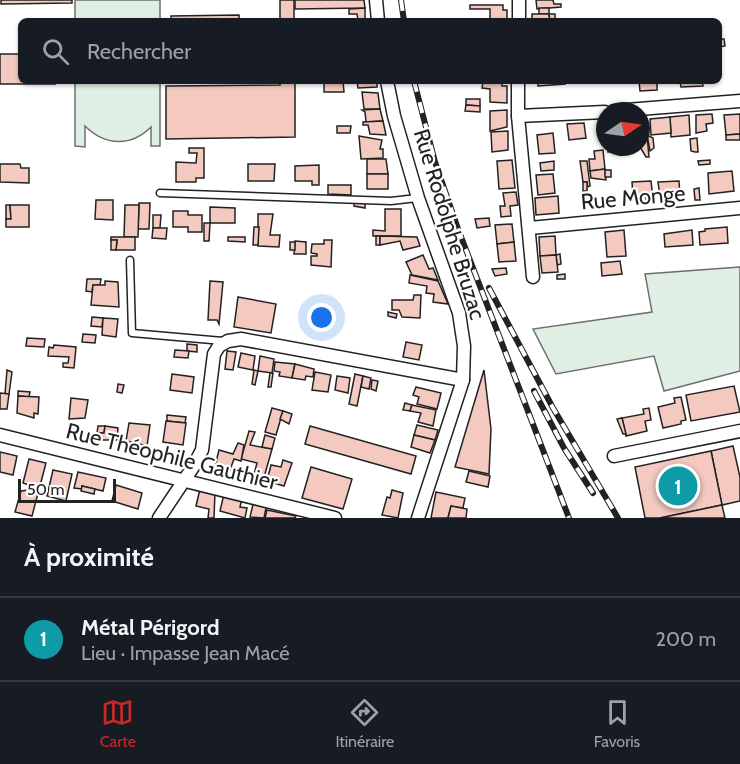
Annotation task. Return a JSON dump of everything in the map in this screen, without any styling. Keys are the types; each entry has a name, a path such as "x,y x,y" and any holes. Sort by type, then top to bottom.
{"street":[{"path":"376,0 378,18"},
{"path":"519,0 519,18"},
{"name":"Rue Rodolphe Bruzac","path":"388,84 394,116 418,198 459,313 464,346 462,380 418,518"},
{"path":"518,84 518,116 533,277"},
{"path":"650,108 740,101"},
{"path":"518,116 596,112"},
{"name":"Rue Monge","path":"530,228 740,208"},
{"path":"159,518 193,468 202,450 214,354 219,346 228,341 241,339 283,345 462,380"},
{"path":"614,456 740,431"},
{"name":"Rue Théophile Gauthier","path":"0,435 335,518"}],"lane":[{"path":"160,193 391,201 418,198"},
{"path":"130,260 132,333 228,341"}],"green space":[{"path":"75,0 160,0 160,18 75,18"},
{"path":"75,84 160,84 160,146 151,146 151,127 135,138 118,142 101,137 85,126 85,147 75,146"},
{"path":"740,267 740,371 664,391 654,356 556,374 533,329 652,312 645,274"}],"building":[{"path":"1,0 72,0 72,3 1,4"},
{"path":"280,0 294,0 294,18 280,18"},
{"path":"295,0 364,0 365,8 295,9"},
{"path":"536,0 553,0 554,4 561,4 561,7 537,9"},
{"path":"470,5 503,5 503,10 507,10 507,18 490,18 490,9 470,9"},
{"path":"365,8 365,18 358,18 357,14 349,14 349,9"},
{"path":"539,8 549,8 549,14 539,14"},
{"path":"532,14 549,14 550,18 532,18"},
{"path":"549,14 555,14 555,18 550,18"},
{"path":"239,15 239,18 171,18 171,16"},
{"path":"0,54 18,54 18,84 0,84"},
{"path":"295,84 295,137 166,139 166,86"},
{"path":"324,84 343,84 344,92 324,92"},
{"path":"357,84 377,84 377,87 358,88"},
{"path":"483,84 507,86 507,103 490,102 490,89 482,88"},
{"path":"538,84 565,84 538,86"},
{"path":"639,84 657,84 657,90 640,91"},
{"path":"680,84 703,84 703,86 681,87"},
{"path":"362,92 378,93 380,109 364,109"},
{"path":"466,99 480,99 480,106 466,105"},
{"path":"466,105 480,106 480,112 465,111"},
{"path":"380,109 383,121 366,122 365,112 362,110"},
{"path":"507,110 507,127 490,131 490,111"},
{"path":"712,114 713,123 706,124 707,131 696,133 696,115"},
{"path":"740,114 740,134 726,135 724,115"},
{"path":"689,115 690,135 671,137 670,117"},
{"path":"670,117 671,133 651,135 650,119"},
{"path":"383,121 386,135 370,134 368,125 363,125 363,122"},
{"path":"584,123 586,138 569,140 567,124"},
{"path":"337,126 351,126 350,133 337,133"},
{"path":"508,131 508,150 492,152 491,132"},
{"path":"553,133 555,153 539,154 537,135"},
{"path":"740,134 740,140 726,140 726,135"},
{"path":"359,136 382,140 380,149 383,149 383,158 361,159"},
{"path":"650,136 653,138 654,148 650,151"},
{"path":"697,138 698,152 691,151 690,139"},
{"path":"189,148 204,148 204,178 196,178 196,182 176,182 176,162 196,163 197,153 189,153"},
{"path":"594,151 596,151 596,156 604,156 605,169 590,171 589,159 595,159"},
{"path":"367,159 386,159 388,174 367,174"},
{"path":"512,160 515,188 499,189 497,161"},
{"path":"710,160 710,164 699,165 698,161"},
{"path":"554,161 554,170 541,171 540,163"},
{"path":"580,161 587,161 590,186 587,187 587,182 583,182"},
{"path":"0,164 20,164 21,168 29,168 29,183 0,182"},
{"path":"248,164 275,164 274,181 248,181"},
{"path":"319,165 319,185 312,185 312,181 295,181 295,166"},
{"path":"605,169 606,180 591,178 590,171"},
{"path":"605,170 611,170 611,177 605,177"},
{"path":"732,171 734,191 709,194 708,173"},
{"path":"367,174 388,174 388,189 367,189"},
{"path":"553,174 555,193 538,195 536,175"},
{"path":"651,181 653,199 646,199 646,196 633,197 632,182"},
{"path":"679,181 680,196 660,197 658,182"},
{"path":"583,182 587,182 587,191 583,191"},
{"path":"328,185 351,185 351,195 328,194"},
{"path":"699,188 700,200 695,200 694,189"},
{"path":"516,192 518,205 510,206 511,216 501,217 500,206 505,206 503,193"},
{"path":"582,194 590,194 591,205 583,205"},
{"path":"558,196 559,213 536,215 535,198"},
{"path":"96,200 113,200 113,220 95,219"},
{"path":"139,203 150,203 149,229 138,229"},
{"path":"354,203 365,203 365,208 354,206"},
{"path":"6,205 10,205 11,219 6,219"},
{"path":"10,205 29,205 29,227 6,227 6,219 11,219"},
{"path":"125,205 139,205 138,237 124,237"},
{"path":"210,207 235,208 235,223 210,223"},
{"path":"385,209 401,209 401,236 373,236 373,230 385,231"},
{"path":"173,211 188,211 188,215 202,215 202,232 188,232 188,227 173,227"},
{"path":"258,214 273,214 270,235 280,235 279,247 258,246"},
{"path":"153,215 161,215 160,228 153,228"},
{"path":"489,218 490,226 477,228 475,219"},
{"path":"204,223 210,223 209,241 204,241"},
{"path":"512,224 514,242 497,244 495,225"},
{"path":"254,227 259,227 258,245 253,245"},
{"path":"727,227 728,243 700,245 699,232 705,229"},
{"path":"153,228 167,228 166,239 152,238"},
{"path":"624,230 626,256 607,257 605,232"},
{"path":"692,230 693,245 665,247 664,234"},
{"path":"376,236 380,236 380,245 376,245"},
{"path":"380,236 417,237 420,246 403,250 400,241 380,245"},
{"path":"555,236 556,255 540,256 539,237"},
{"path":"111,237 135,237 135,250 116,250 117,240 111,240"},
{"path":"228,237 245,237 245,242 228,241"},
{"path":"111,240 117,240 116,250 111,250"},
{"path":"324,240 332,240 331,267 311,265 311,256 317,256 311,253 312,244 324,244"},
{"path":"295,241 306,242 306,254 294,254"},
{"path":"290,242 295,242 295,250 290,250"},
{"path":"514,242 516,261 499,262 497,244"},
{"path":"560,254 561,264 557,265 556,255"},
{"path":"423,255 429,269 433,268 438,280 412,275 406,262"},
{"path":"556,255 558,272 542,273 540,256"},
{"path":"620,261 622,274 602,276 601,263"},
{"path":"506,268 507,274 495,276 492,269"},
{"path":"565,274 565,279 557,279 557,275"},
{"path":"410,275 438,281 448,304 433,302 434,294 426,293 427,286 409,283"},
{"path":"87,279 101,279 100,285 93,285 92,292 86,291"},
{"path":"105,281 118,282 119,307 91,305 93,285 105,285"},
{"path":"210,281 223,282 219,324 217,320 208,320"},
{"path":"414,295 421,295 420,318 402,317 399,310 392,310 392,300 413,300"},
{"path":"238,297 276,304 271,333 234,327"},
{"path":"388,312 397,314 396,318 388,316"},
{"path":"92,317 103,318 102,327 91,326"},
{"path":"103,318 118,319 116,337 102,335"},
{"path":"83,334 96,335 95,343 82,342"},
{"path":"27,338 45,339 44,347 26,346"},
{"path":"406,342 422,345 419,360 403,357"},
{"path":"187,344 197,345 197,352 187,351"},
{"path":"54,345 76,347 74,368 63,367 63,363 68,363 69,357 48,356 49,347 53,348"},
{"path":"175,350 189,351 188,358 174,357"},
{"path":"227,351 236,352 233,370 225,369"},
{"path":"241,353 255,356 253,370 238,367"},
{"path":"260,356 274,359 272,373 258,371"},
{"path":"275,362 295,364 292,378 279,376 280,372 274,371"},
{"path":"295,364 314,369 313,377 306,376 305,380 292,378"},
{"path":"7,370 12,372 9,394 5,394"},
{"path":"254,370 258,371 255,385 252,384"},
{"path":"484,370 491,429 489,474 455,467"},
{"path":"315,372 331,375 328,392 312,390"},
{"path":"270,373 273,373 271,387 268,387"},
{"path":"172,374 194,377 192,393 170,390"},
{"path":"355,374 363,376 357,406 349,404"},
{"path":"337,376 350,378 348,393 335,390"},
{"path":"363,376 371,378 369,389 361,387"},
{"path":"372,380 378,381 376,391 371,389"},
{"path":"118,384 124,385 122,393 117,392"},
{"path":"734,386 740,412 691,421 686,395"},
{"path":"416,387 441,393 437,409 417,404 419,397 413,395"},
{"path":"18,391 30,392 29,397 18,396"},
{"path":"0,393 9,394 7,409 0,409"},
{"path":"18,396 39,397 38,414 34,413 34,418 17,413"},
{"path":"681,397 686,420 681,421 681,424 663,428 658,407 675,403 674,398"},
{"path":"71,398 88,400 85,418 69,419"},
{"path":"405,403 412,405 410,411 403,410"},
{"path":"412,405 436,410 433,426 418,422 421,413 410,411"},
{"path":"272,408 283,411 276,435 265,432"},
{"path":"649,408 651,420 645,421 647,431 626,436 622,418 644,414 643,409"},
{"path":"283,411 292,414 289,424 280,419"},
{"path":"167,415 186,417 185,423 167,421"},
{"path":"622,418 626,434 623,434 617,419"},
{"path":"166,421 186,423 183,445 163,442"},
{"path":"129,423 150,425 147,446 126,441"},
{"path":"417,425 438,430 435,440 414,435"},
{"path":"98,426 105,426 104,433 97,433"},
{"path":"105,426 118,428 117,440 96,440 97,433 104,433"},
{"path":"310,426 416,456 411,474 305,444"},
{"path":"249,431 255,432 250,445 272,449 263,481 253,478 257,463 241,459"},
{"path":"265,435 275,438 272,449 262,447"},
{"path":"414,435 435,440 430,453 411,447"},
{"path":"238,443 244,445 241,461 234,459 230,470 215,466 219,450 233,454"},
{"path":"733,446 740,477 740,501 722,505 711,451"},
{"path":"711,451 722,505 660,518 645,518 635,467"},
{"path":"0,452 17,456 13,475 0,472"},
{"path":"29,459 46,463 32,516 15,512 21,491 28,490 29,485 23,483"},
{"path":"283,460 292,463 284,486 267,481 271,465 281,467"},
{"path":"311,467 352,479 343,509 302,498"},
{"path":"53,470 72,474 66,501 47,496"},
{"path":"469,471 490,476 488,487 466,482"},
{"path":"78,472 106,478 103,491 82,486 82,489 74,488"},
{"path":"116,485 142,493 138,509 112,501"},
{"path":"82,486 95,489 94,494 81,491"},
{"path":"200,489 215,492 214,518 208,518 209,509 196,506"},
{"path":"392,490 403,493 398,518 382,515 387,497 390,498"},
{"path":"436,492 465,498 463,508 451,506 448,518 431,518"},
{"path":"224,494 242,498 240,507 247,508 245,518 220,511"},
{"path":"254,500 267,503 264,518 250,517"},
{"path":"722,505 725,518 660,518"},
{"path":"451,506 467,509 466,518 448,518"},
{"path":"267,510 296,516 295,518 265,518"}],"railway":[{"path":"401,0 404,18"},
{"path":"415,84 435,162 458,229 569,518"},
{"path":"489,288 553,408 618,518"},
{"path":"534,391 564,448 593,493"}],"place":[{"name":"Métal Périgord","path":"678,486"}]}
